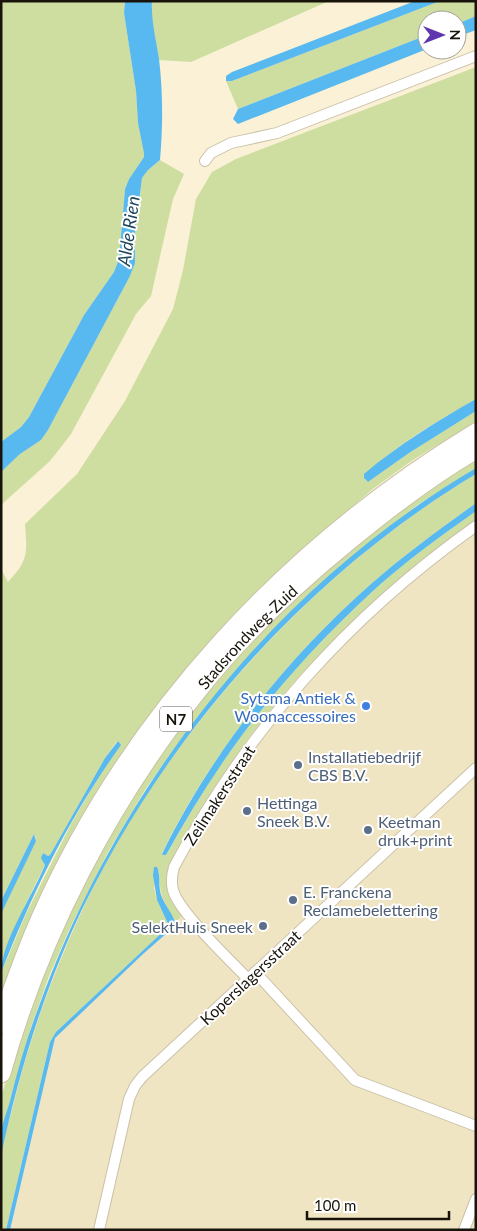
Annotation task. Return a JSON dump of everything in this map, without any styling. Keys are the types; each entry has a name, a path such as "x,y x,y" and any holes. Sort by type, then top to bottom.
{"highway":[{"name":"Stadsrondweg-Zuid","path":"1,1024 16,980 41,918 95,814 150,730 189,680 222,640 314,550 397,485 476,433"},
{"name":"Stadsrondweg-Zuid","path":"1,1073 29,987 54,926 80,874 133,779 177,717 200,687 234,649 267,614 321,563 371,521 476,449"}],"street":[{"path":"204,161 211,153 231,143 277,133 476,56"},
{"name":"Zeilmakersstraat","path":"476,526 393,590 304,679 262,729 229,775 174,867 172,877 172,889 182,909 251,975 355,1080 476,1126"},
{"name":"Koperslagersstraat","path":"99,1230 129,1099 142,1077 476,768"},
{"path":"464,1230 476,1199"}],"shaded area":[{"path":"476,507 476,1230 8,1230 54,1037 171,927 158,893 281,682"}],"green space":[{"path":"1,1 125,1 124,13 136,91 138,123 144,146 144,157 129,179 125,189 119,259 114,272 84,315 29,417 21,427 1,442"},
{"path":"152,1 329,1 191,62 159,60 152,21"},
{"path":"440,1 476,1 476,16 467,20 467,10 417,10 417,39 238,109 226,81 232,81"},
{"path":"476,67 476,399 401,445 364,478 368,482 409,453 476,411 476,421 413,460 374,488 317,537 247,603 194,663 1,999 1,973 26,914 71,824 106,764 120,745 117,741 105,758 50,855 48,856 43,853 45,865 23,909 1,962 1,914 36,838 34,834 1,901 1,569 8,582 20,568 25,556 25,524 77,474 125,401 173,309 183,270 196,199 212,172 236,159"},
{"path":"160,160 184,174 173,199 151,296 136,314 71,434 50,461 1,505 1,472 20,454 41,440 48,430 130,276 135,262 135,235 142,178"},
{"path":"476,459 476,468 416,506 327,578 198,716 170,754 145,790 108,852 69,930 49,976 31,1027 1,1134 1,1097 15,1049 45,965 84,879 164,747 232,661 286,605 385,519"},
{"path":"476,474 476,503 422,542 384,573 310,643 253,709 204,779 162,853 166,855 206,788 248,727 299,666 386,579 476,511 476,521 406,574 339,634 278,701 251,735 223,776 168,890 172,900 183,915 176,921 163,897 159,870 154,888 157,900 169,926 56,1032 50,1042 6,1230 1,1230 1,1155 29,1048 41,1011 69,940 90,893 127,825 161,773 198,723 238,675 281,629 326,585 374,545 424,508"}],"water":[{"name":"Alde Rien","path":"125,1 152,1 162,96 160,160 142,178 135,234 135,263 130,276 48,430 41,440 20,454 1,472 1,442 21,427 29,417 84,315 114,272 119,259 125,189 129,179 144,157 124,13"},
{"path":"415,1 440,1 232,81 226,81 226,76 232,72"},
{"path":"476,16 476,30 467,33 467,20"},
{"path":"417,39 417,53 238,124 233,119 238,109"},
{"path":"476,399 476,411 409,453 368,482 364,478 364,474 404,443"},
{"path":"476,468 476,474 412,516 351,564 293,616 240,672 191,733 146,796 106,863 60,958 30,1042 1,1156 2,1126 27,1041 72,924 112,846 159,770 211,699 270,633 333,572 402,517"},
{"path":"476,503 476,511 386,579 299,666 264,706 232,749 214,775 166,855 163,855 182,816 204,780 253,709 281,675 310,643 371,584 409,552"},
{"path":"118,741 121,745 69,826 39,884 1,973 6,947 45,865 41,858 43,853 48,856 50,855 105,758"},
{"path":"34,834 36,841 1,914 1,901"},
{"path":"154,867 157,867 158,870 161,895 176,925 55,1038 10,1230 6,1230 50,1042 56,1032 169,926 157,900 153,875"}],"place":[{"name":"Sytsma Antiek & Woonaccessoires","path":"366,706"},
{"name":"Installatiebedrijf CBS B.V.","path":"298,765"},
{"name":"Hettinga Sneek B.V.","path":"247,811"},
{"name":"Keetman druk+print","path":"368,830"},
{"name":"E. Franckena Reclamebelettering","path":"293,900"},
{"name":"SelektHuis Sneek","path":"263,926"}]}
